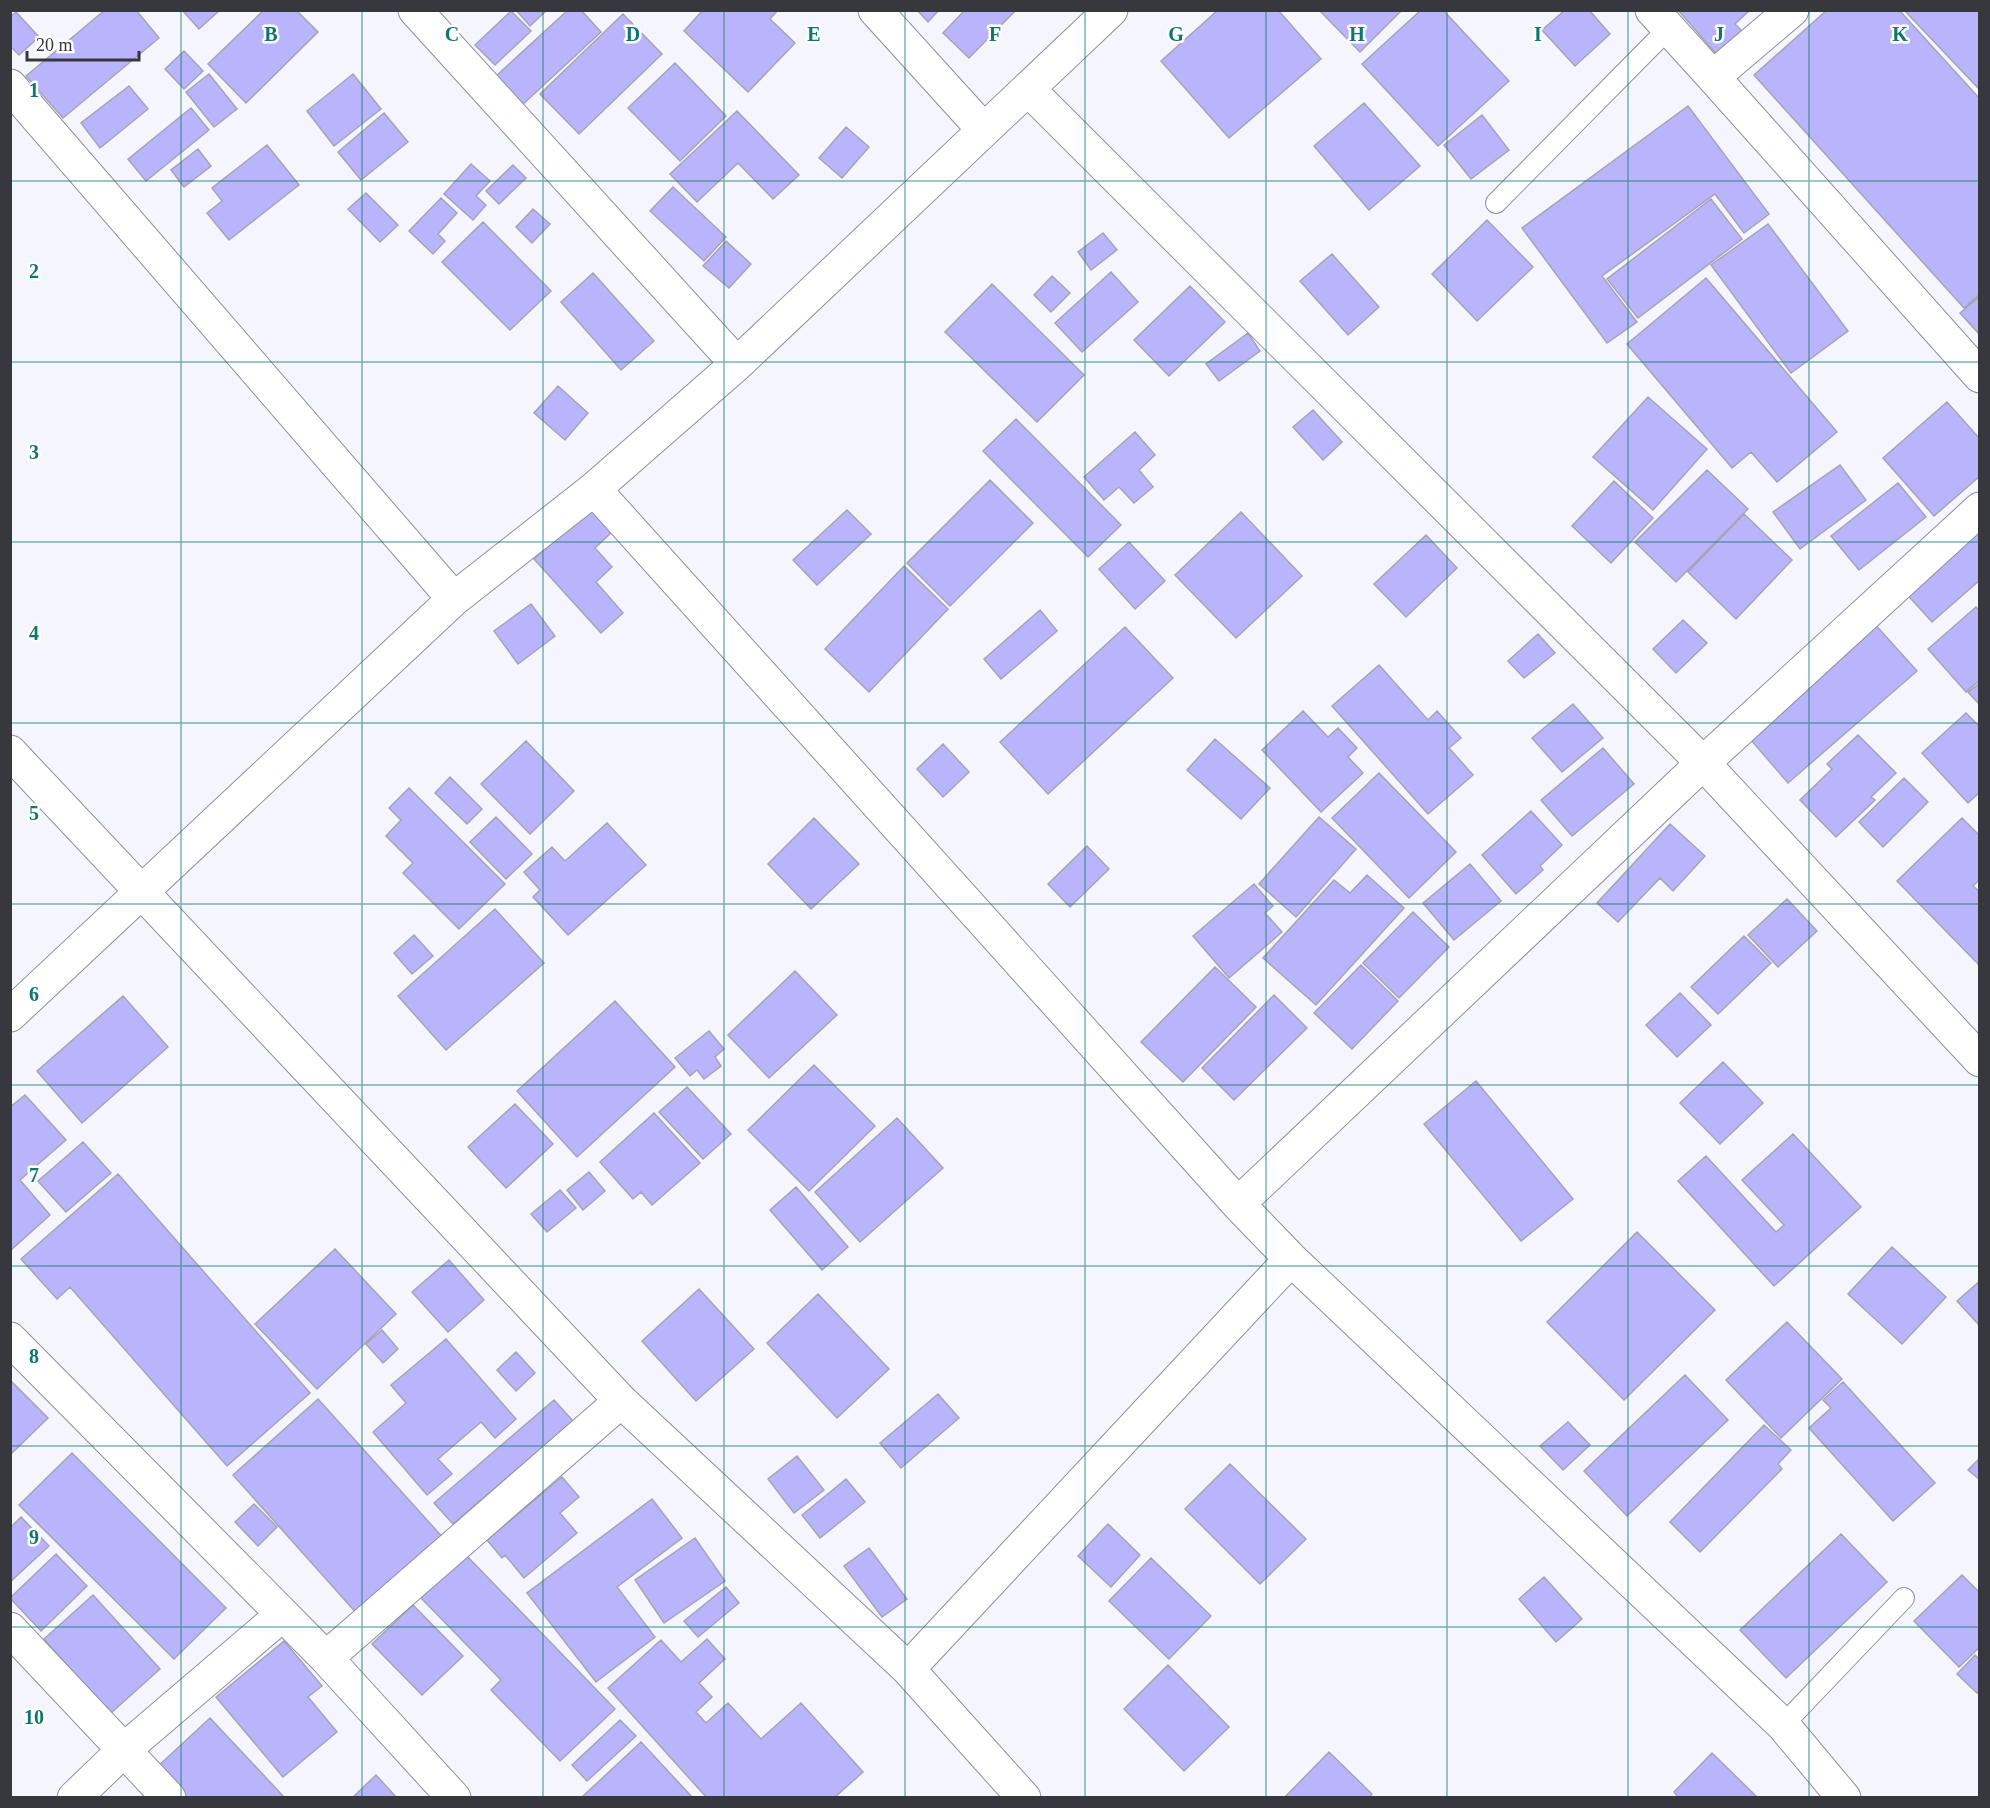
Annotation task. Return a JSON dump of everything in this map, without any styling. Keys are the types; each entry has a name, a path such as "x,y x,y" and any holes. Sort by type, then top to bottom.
{"street":[{"path":"415,10 737,364"},
{"path":"875,10 983,129"},
{"path":"10,1015 454,599 594,489 737,364 1111,10"},
{"path":"1713,77 1792,10"},
{"path":"1660,19 1980,376"},
{"path":"10,86 454,599"},
{"path":"1029,89 1703,763 1980,1060"},
{"path":"594,489 1238,1204 1291,1259 1783,1725 1844,1797"},
{"path":"1238,1204 1703,763 1980,509"},
{"path":"10,752 621,1401 908,1669 1024,1797"},
{"path":"908,1669 1291,1259"},
{"path":"10,1340 326,1658 454,1797"},
{"path":"326,1658 621,1401"},
{"path":"74,1797 125,1749 282,1615"},
{"path":"10,1629 169,1797"}],"lane":[{"path":"1496,203 1660,19"},
{"path":"1783,1725 1904,1598"}],"building":[{"path":"105,10 136,10 159,38 63,118 26,76"},
{"path":"182,10 220,10 199,29"},
{"path":"264,10 296,10 318,32 246,103 208,64"},
{"path":"516,10 547,10 530,26"},
{"path":"568,10 581,10 601,32 520,107 494,78"},
{"path":"703,10 778,10 770,19 795,43 748,92 684,31"},
{"path":"917,10 939,10 928,22"},
{"path":"965,10 1016,10 969,58 943,33"},
{"path":"1218,10 1278,10 1321,59 1229,138 1161,61"},
{"path":"1319,10 1402,10 1360,52"},
{"path":"1421,10 1443,10 1509,81 1438,146 1362,64"},
{"path":"1565,10 1589,10 1610,34 1575,66 1542,30"},
{"path":"1678,10 1750,10 1735,24 1745,34 1719,57"},
{"path":"1827,10 1899,10 1980,99 1980,294 1964,308 1754,75"},
{"path":"1904,10 1980,10 1980,90"},
{"path":"511,11 531,31 495,65 475,45"},
{"path":"16,12 39,37 19,55 10,46 10,17"},
{"path":"623,14 662,54 579,134 540,94"},
{"path":"184,51 203,71 184,89 165,69"},
{"path":"675,63 726,116 680,161 628,108"},
{"path":"209,74 237,109 214,127 186,92"},
{"path":"353,74 381,109 334,146 307,111"},
{"path":"129,86 148,109 100,148 81,123"},
{"path":"1364,103 1420,166 1369,210 1314,146"},
{"path":"1688,106 1769,214 1744,233 1715,194 1602,276 1637,322 1607,343 1522,228"},
{"path":"191,108 209,130 146,181 128,159"},
{"path":"737,111 799,175 773,199 738,163 697,202 670,174"},
{"path":"384,113 408,142 361,180 338,152"},
{"path":"1482,115 1509,150 1471,179 1444,145"},
{"path":"846,127 869,147 842,178 819,158"},
{"path":"267,145 299,185 229,240 207,213 222,201 212,188"},
{"path":"198,149 211,166 184,187 171,170"},
{"path":"471,164 490,181 476,196 486,205 473,220 444,194"},
{"path":"513,165 526,178 499,204 486,191"},
{"path":"673,187 726,237 704,261 650,211"},
{"path":"366,193 398,225 380,242 348,209"},
{"path":"441,198 457,213 438,234 445,241 433,254 409,231"},
{"path":"1711,199 1742,239 1638,318 1607,279"},
{"path":"533,209 550,224 532,243 516,227"},
{"path":"1487,220 1533,267 1477,321 1432,274"},
{"path":"483,222 551,291 510,330 442,262"},
{"path":"1768,224 1848,331 1791,373 1711,265"},
{"path":"1103,233 1117,250 1091,270 1078,252"},
{"path":"726,241 751,264 729,288 703,266"},
{"path":"1332,254 1379,307 1348,335 1300,281"},
{"path":"1111,272 1138,302 1082,352 1055,323"},
{"path":"593,273 654,341 621,370 561,302"},
{"path":"1052,276 1070,293 1051,312 1034,295"},
{"path":"1706,278 1837,432 1777,482 1751,452 1732,468 1627,344"},
{"path":"992,284 1084,375 1037,422 945,332"},
{"path":"1190,286 1225,322 1169,376 1134,340"},
{"path":"1980,296 1980,335 1960,313"},
{"path":"1248,333 1260,351 1219,381 1206,364"},
{"path":"558,386 588,413 565,440 534,413"},
{"path":"1648,397 1707,449 1653,510 1593,457"},
{"path":"1947,402 1980,439 1980,476 1934,516 1883,458"},
{"path":"1313,410 1342,442 1323,460 1293,427"},
{"path":"1016,419 1121,525 1088,557 983,451"},
{"path":"1135,432 1155,455 1139,470 1153,487 1134,503 1119,487 1104,500 1084,477"},
{"path":"1840,465 1866,500 1800,549 1773,512"},
{"path":"1707,470 1748,509 1676,582 1635,542"},
{"path":"990,480 1033,523 950,606 907,563"},
{"path":"1614,481 1653,518 1611,563 1572,526"},
{"path":"1898,483 1926,517 1859,570 1831,536"},
{"path":"592,508 613,531 595,548 612,567 596,582 623,613 601,633 534,559"},
{"path":"847,510 871,534 817,585 793,560"},
{"path":"1241,512 1302,576 1236,638 1175,575"},
{"path":"1744,514 1792,560 1736,619 1688,572"},
{"path":"1980,525 1980,580 1932,622 1904,591"},
{"path":"1426,535 1457,568 1406,617 1374,584"},
{"path":"1129,542 1165,581 1135,609 1099,569"},
{"path":"904,566 948,609 869,692 825,649"},
{"path":"531,604 555,636 518,664 494,631"},
{"path":"1976,607 1980,611 1980,680 1966,692 1928,649"},
{"path":"1040,610 1057,631 1001,679 984,659"},
{"path":"1683,620 1707,643 1676,673 1653,649"},
{"path":"1872,621 1917,671 1788,783 1745,733"},
{"path":"1125,627 1173,678 1048,794 1000,742"},
{"path":"1538,634 1555,653 1524,678 1508,661"},
{"path":"1379,665 1428,720 1437,711 1461,738 1449,748 1473,775 1428,814 1332,706"},
{"path":"1980,683 1980,705 1968,692"},
{"path":"1573,704 1603,738 1562,772 1532,738"},
{"path":"1303,711 1328,737 1338,728 1357,748 1348,757 1363,773 1321,812 1262,750"},
{"path":"1966,713 1980,727 1980,792 1968,803 1922,753"},
{"path":"1858,735 1896,773 1871,797 1875,800 1836,837 1800,800 1832,769 1827,764"},
{"path":"1215,739 1270,788 1241,819 1187,770"},
{"path":"526,741 574,791 530,834 481,784"},
{"path":"943,744 969,772 943,797 917,769"},
{"path":"1603,748 1634,784 1572,836 1541,800"},
{"path":"1379,773 1456,852 1409,898 1332,818"},
{"path":"450,777 482,809 467,824 435,793"},
{"path":"1904,778 1928,802 1883,847 1859,822"},
{"path":"409,788 505,884 459,929 403,873 413,863 386,836 401,820 389,808"},
{"path":"1531,811 1562,845 1540,866 1543,870 1516,894 1482,855"},
{"path":"496,817 532,854 506,879 470,842"},
{"path":"1319,817 1356,849 1296,917 1259,884"},
{"path":"814,818 859,864 811,909 768,864"},
{"path":"1962,818 1980,836 1980,879 1973,886 1980,892 1980,966 1897,881"},
{"path":"607,823 646,865 568,935 533,897 540,890 524,872 552,847 565,861"},
{"path":"1670,824 1705,856 1673,891 1660,878 1618,922 1597,903"},
{"path":"1087,846 1109,869 1070,907 1048,884"},
{"path":"1470,864 1501,901 1454,940 1423,903"},
{"path":"1367,875 1404,908 1316,1005 1263,958 1334,880 1350,893"},
{"path":"1254,884 1273,906 1265,913 1282,932 1229,978 1193,936"},
{"path":"1787,899 1817,931 1778,967 1748,935"},
{"path":"495,909 544,963 446,1050 398,996"},
{"path":"1413,912 1449,947 1399,998 1363,963"},
{"path":"414,935 433,956 412,974 394,953"},
{"path":"1744,936 1771,963 1718,1014 1691,987"},
{"path":"1361,965 1398,1001 1352,1049 1314,1013"},
{"path":"1215,967 1256,1007 1183,1082 1141,1042"},
{"path":"795,971 837,1015 769,1078 728,1035"},
{"path":"1680,993 1711,1025 1677,1057 1646,1025"},
{"path":"1274,995 1307,1028 1234,1100 1202,1068"},
{"path":"123,996 168,1047 82,1123 37,1071"},
{"path":"615,1001 675,1067 577,1157 517,1091"},
{"path":"709,1031 724,1049 715,1057 721,1066 704,1079 697,1070 690,1076 675,1058"},
{"path":"1723,1062 1763,1103 1720,1144 1680,1103"},
{"path":"814,1065 875,1126 809,1191 748,1130"},
{"path":"1476,1081 1573,1199 1521,1241 1424,1124"},
{"path":"687,1087 731,1134 703,1159 659,1112"},
{"path":"25,1095 66,1140 20,1180 50,1215 11,1250 10,1107"},
{"path":"515,1104 553,1144 506,1188 468,1147"},
{"path":"654,1113 700,1163 652,1205 641,1192 633,1199 600,1162"},
{"path":"897,1118 943,1168 860,1242 815,1192"},
{"path":"1793,1134 1861,1207 1774,1286 1678,1181 1706,1156 1776,1232 1784,1225 1742,1180"},
{"path":"83,1142 111,1173 66,1212 38,1181"},
{"path":"589,1172 605,1191 583,1210 567,1190"},
{"path":"118,1174 310,1393 227,1466 70,1287 57,1299 21,1259"},
{"path":"796,1187 848,1247 822,1270 770,1210"},
{"path":"560,1190 576,1208 547,1232 531,1214"},
{"path":"1637,1232 1715,1310 1624,1400 1547,1322"},
{"path":"1892,1247 1946,1297 1902,1344 1848,1294"},
{"path":"335,1249 396,1314 317,1389 255,1324"},
{"path":"449,1260 484,1300 448,1332 412,1292"},
{"path":"1980,1281 1980,1326 1957,1301"},
{"path":"699,1289 754,1349 696,1401 642,1341"},
{"path":"818,1294 889,1369 837,1418 767,1343"},
{"path":"1787,1322 1842,1379 1781,1438 1726,1380"},
{"path":"382,1330 398,1349 383,1363 366,1344"},
{"path":"446,1339 516,1419 495,1438 481,1422 438,1459 452,1474 427,1495 373,1432 406,1403 391,1385"},
{"path":"516,1352 535,1373 516,1391 497,1370"},
{"path":"1685,1375 1728,1420 1627,1516 1584,1471"},
{"path":"10,1380 48,1418 10,1455"},
{"path":"1843,1382 1935,1483 1893,1521 1809,1428 1831,1408 1823,1400"},
{"path":"938,1394 959,1418 901,1468 880,1443"},
{"path":"318,1399 445,1540 359,1616 233,1475"},
{"path":"554,1400 573,1421 453,1524 434,1503"},
{"path":"1568,1422 1590,1445 1563,1470 1540,1446"},
{"path":"1764,1425 1791,1450 1778,1464 1782,1469 1700,1552 1670,1522"},
{"path":"72,1453 226,1608 174,1659 19,1505"},
{"path":"797,1456 824,1490 794,1513 768,1479"},
{"path":"1980,1458 1980,1480 1968,1470"},
{"path":"1230,1464 1306,1539 1260,1584 1185,1509"},
{"path":"562,1477 579,1497 560,1513 577,1533 524,1578 505,1555 502,1558 487,1540"},
{"path":"846,1479 865,1502 820,1538 802,1515"},
{"path":"652,1499 682,1538 617,1587 655,1637 596,1682 527,1593"},
{"path":"254,1504 277,1527 258,1546 235,1522"},
{"path":"21,1517 49,1546 10,1582 10,1528"},
{"path":"1108,1524 1140,1555 1111,1587 1078,1556"},
{"path":"1841,1534 1887,1582 1786,1678 1740,1630"},
{"path":"695,1538 725,1581 664,1623 635,1580"},
{"path":"869,1548 907,1599 882,1617 844,1566"},
{"path":"56,1554 87,1586 41,1631 10,1598"},
{"path":"466,1555 615,1709 560,1761 491,1690 501,1680 421,1598"},
{"path":"1151,1558 1211,1616 1169,1659 1109,1601"},
{"path":"1962,1575 1980,1593 1980,1647 1959,1667 1914,1621"},
{"path":"1544,1577 1582,1619 1556,1642 1519,1599"},
{"path":"726,1587 739,1603 698,1637 684,1621"},
{"path":"93,1595 160,1669 110,1714 44,1639"},
{"path":"413,1605 463,1656 422,1695 372,1644"},
{"path":"707,1639 725,1659 699,1683 712,1697 696,1712 706,1723 728,1703 761,1739 801,1703 863,1772 834,1798 707,1798 608,1688 661,1640 681,1662"},
{"path":"284,1641 322,1686 308,1697 337,1732 283,1777 216,1697"},
{"path":"1975,1655 1980,1660 1980,1690 1977,1693 1957,1674"},
{"path":"1168,1665 1229,1727 1184,1771 1124,1709"},
{"path":"210,1718 285,1798 182,1798 155,1769"},
{"path":"620,1720 636,1736 587,1781 572,1765"},
{"path":"641,1742 693,1798 581,1798"},
{"path":"1329,1752 1372,1794 1369,1798 1284,1798"},
{"path":"1712,1753 1758,1798 1679,1798 1674,1792"},
{"path":"376,1775 397,1798 352,1798"}]}
